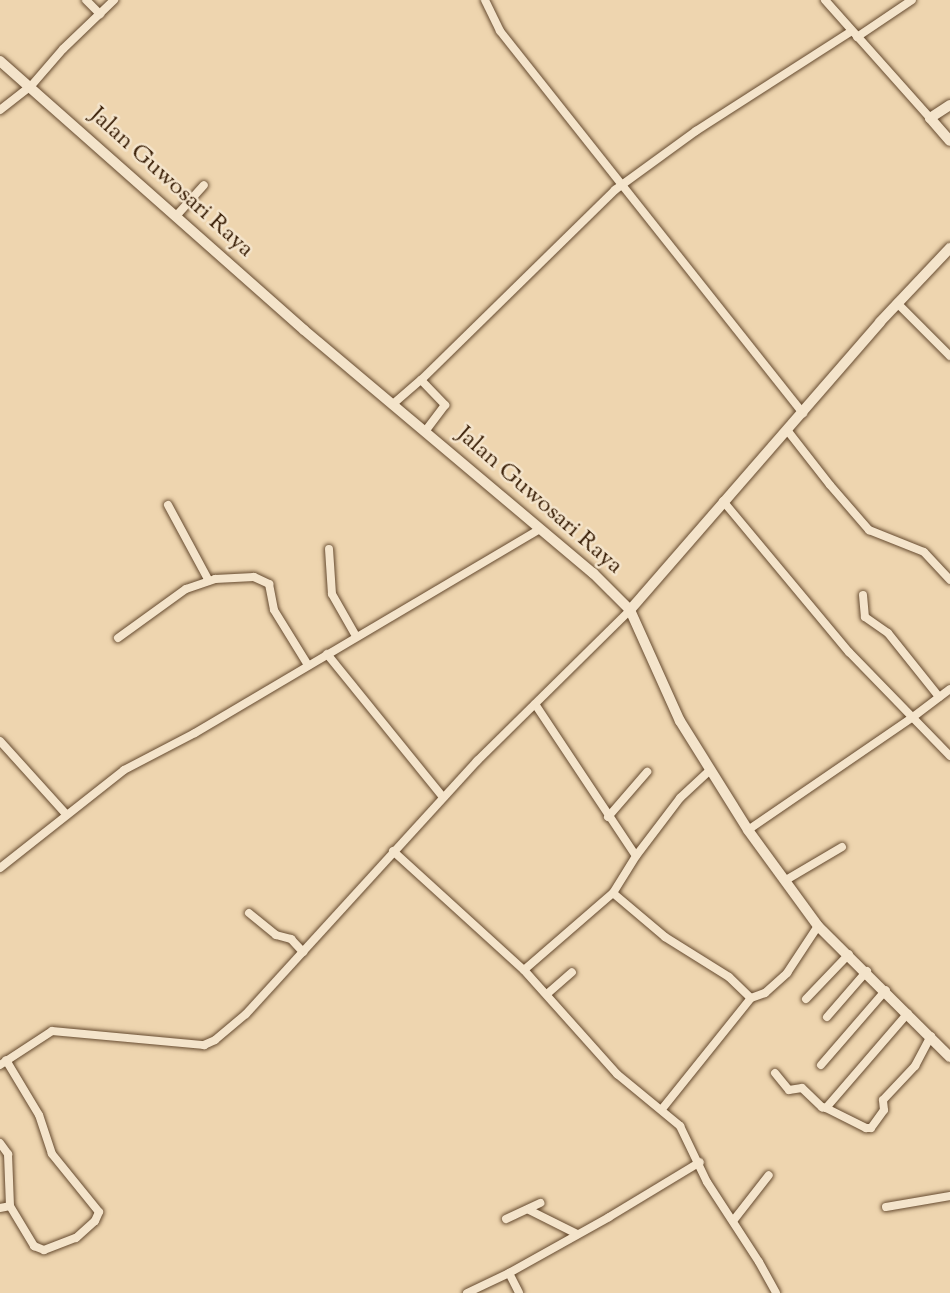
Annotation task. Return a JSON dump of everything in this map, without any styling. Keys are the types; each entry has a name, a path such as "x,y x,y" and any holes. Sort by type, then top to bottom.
{"street":[{"path":"86,0 100,14"},
{"path":"0,110 31,86 63,49 114,0"},
{"path":"485,0 500,31 802,413"},
{"path":"825,0 950,141"},
{"path":"393,404 421,380 622,184 696,131 912,0"},
{"name":"Jalan Guwosari Raya","path":"0,61 177,215 304,330 426,430 593,573 630,610 680,721 709,771 748,830 818,926 867,971 950,1057"},
{"path":"930,118 950,105"},
{"path":"177,215 204,184"},
{"path":"0,1143 8,1154 10,1206 34,1246 44,1250 76,1238 95,1221 99,1212 52,1154 42,1122 3,1062 46,1034 58,1030 154,1041 208,1044 246,1014 443,798 630,610 897,303 950,248"},
{"path":"897,303 950,356"},
{"path":"421,380 445,405 426,430"},
{"path":"787,430 869,530 924,552 950,580"},
{"path":"723,501 849,652 950,756"},
{"path":"168,505 209,581"},
{"path":"0,868 123,770 195,733 540,529"},
{"path":"330,549 332,594 356,636"},
{"path":"118,638 186,589 209,581 237,576 264,579 269,584 274,610 308,665"},
{"path":"863,595 865,617 888,633 939,697"},
{"path":"327,654 443,798"},
{"path":"748,830 950,689"},
{"path":"535,704 636,856"},
{"path":"0,741 66,814"},
{"path":"524,970 612,893 636,856 680,798 709,771"},
{"path":"608,817 647,772"},
{"path":"786,880 842,846"},
{"path":"393,851 524,970 618,1074 662,1109 684,1131 700,1162 707,1182 776,1293"},
{"path":"612,893 665,937 729,977 751,998"},
{"path":"249,913 276,934 291,939 303,952"},
{"path":"662,1109 751,998 776,985 818,926"},
{"path":"806,999 849,954"},
{"path":"827,1017 867,971"},
{"path":"547,994 572,972"},
{"path":"821,1065 886,990"},
{"path":"826,1108 908,1013"},
{"path":"775,1073 789,1090 802,1088 822,1107 866,1128 871,1128 884,1110 883,1100 915,1066 931,1036"},
{"path":"467,1293 509,1273 700,1162"},
{"path":"733,1221 769,1175"},
{"path":"886,1207 950,1196"},
{"path":"507,1219 540,1203"},
{"path":"0,1208 10,1206"},
{"path":"529,1210 577,1234"},
{"path":"509,1273 519,1293"}]}
